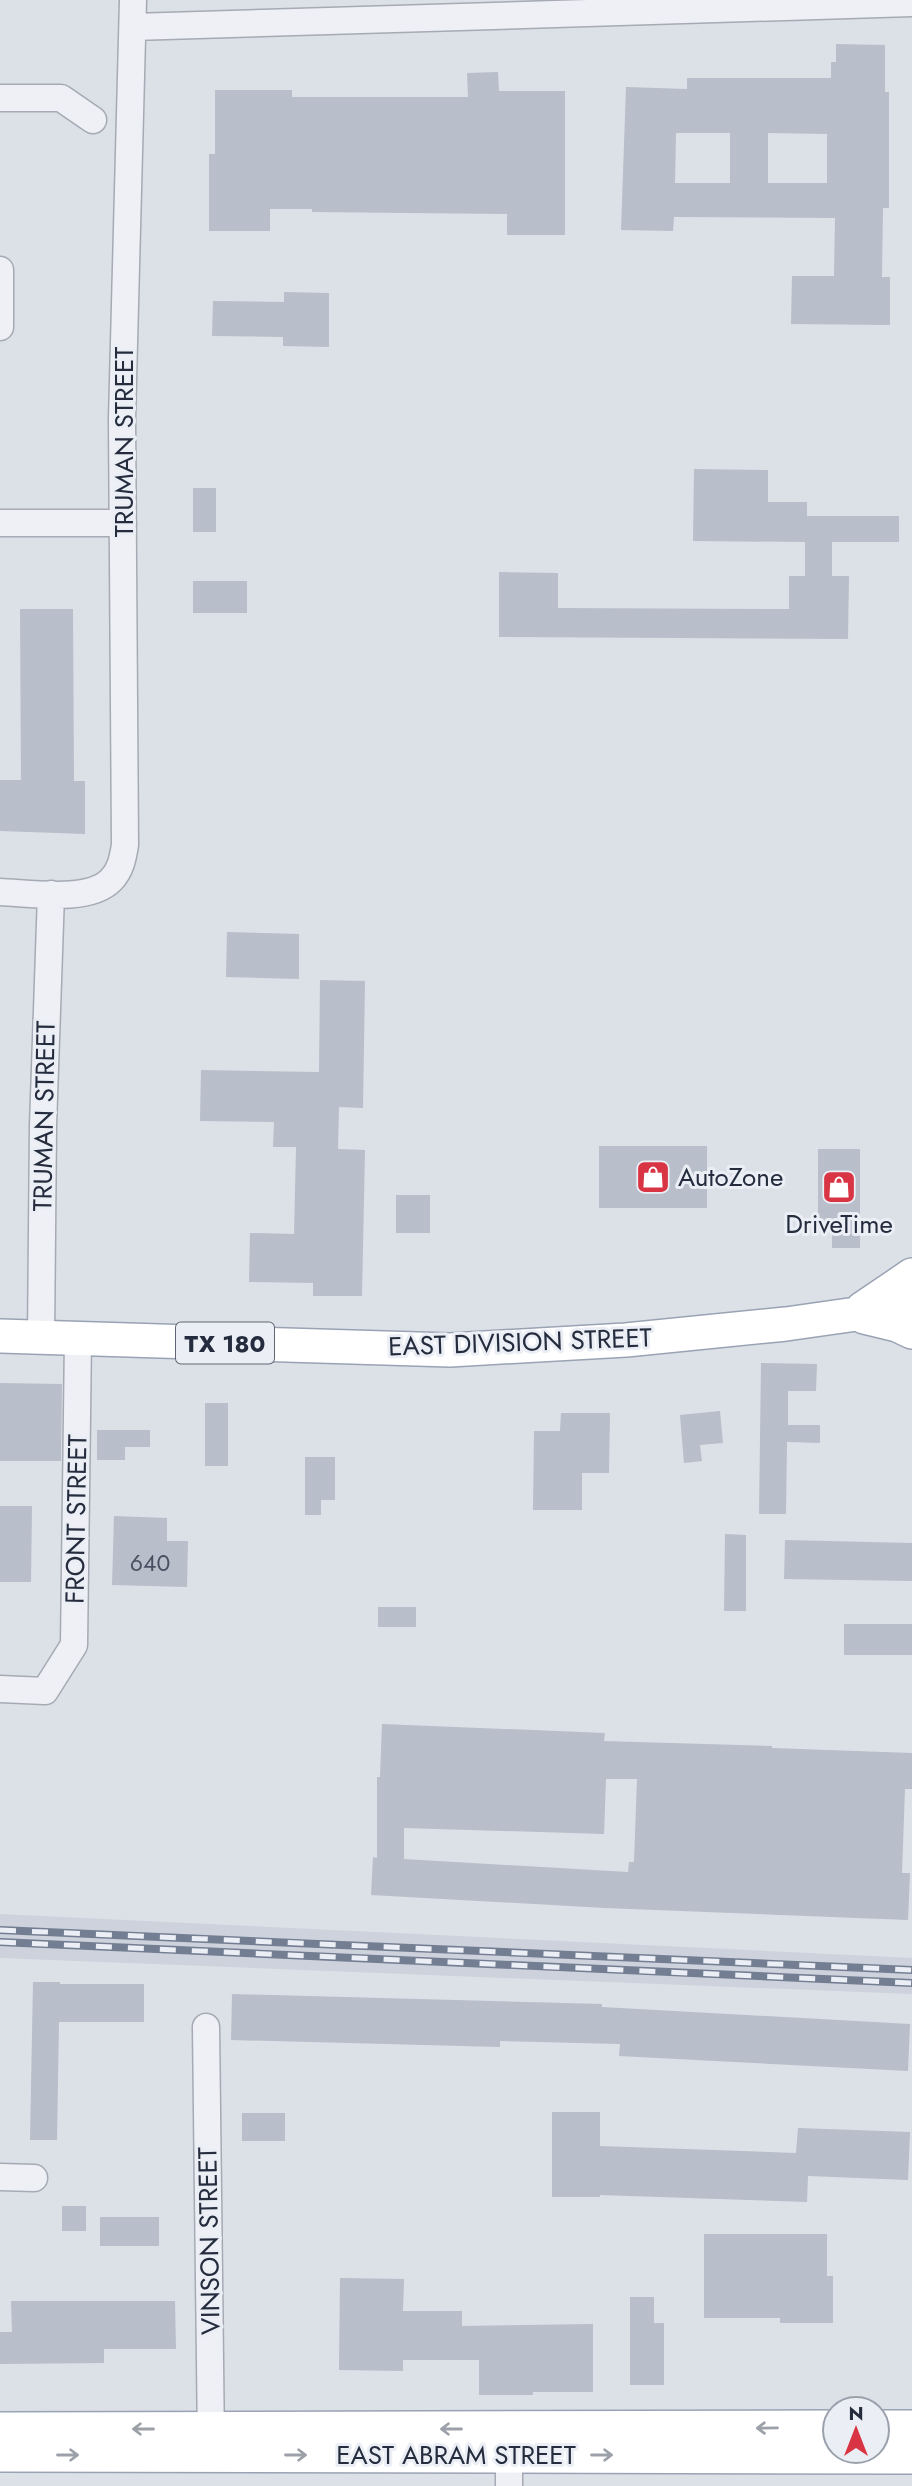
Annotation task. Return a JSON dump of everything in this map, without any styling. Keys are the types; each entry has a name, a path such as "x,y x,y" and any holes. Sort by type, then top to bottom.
{"main road":[{"path":"854,1315 912,1275"},
{"name":"EAST DIVISION STREET","path":"0,1336 450,1350 636,1339 786,1324 912,1306"},
{"path":"854,1315 897,1325 912,1332"},
{"name":"EAST ABRAM STREET","path":"509,2457 821,2428"},
{"name":"EAST ABRAM STREET","path":"0,2429 509,2457 912,2457"},
{"name":"EAST ABRAM STREET","path":"0,2455 211,2442"}],"street":[{"name":"TRUMAN STREET","path":"41,1338 43,1126 51,894 88,893 110,881 121,866 125,845 122,419 134,0"},
{"path":"133,27 541,8 912,3"},
{"path":"0,98 61,98 93,120"},
{"path":"0,270 0,324"},
{"path":"0,523 123,523"},
{"path":"0,892 51,894"},
{"name":"FRONT STREET","path":"0,1689 45,1691 74,1644 78,1339"},
{"name":"VINSON STREET","path":"206,2027 211,2442"},
{"path":"0,2177 34,2178"}],"shaded area":[{"path":"0,1914 912,1958 912,1994 0,1958"}],"building":[{"path":"836,44 885,45 885,92 889,92 889,208 883,208 882,277 890,277 890,325 791,324 792,276 834,276 835,218 674,217 673,231 621,230 626,87 687,89 687,78 831,78 831,62 836,62","holes":["676,133 730,133 730,183 675,183","768,133 827,134 827,183 768,183"]},
{"path":"498,72 499,91 565,91 565,235 507,235 507,214 312,212 312,209 270,209 270,231 209,231 209,154 215,154 215,90 292,90 292,97 468,97 467,73"},
{"path":"284,292 329,293 329,347 283,346 283,337 212,336 213,301 284,302"},
{"path":"694,469 768,470 768,502 807,502 807,516 899,516 899,542 832,542 832,576 849,576 848,639 499,637 499,572 558,573 558,608 789,609 789,576 805,576 805,542 693,541"},
{"path":"193,488 216,488 216,532 193,532"},
{"path":"193,581 247,581 247,613 193,613"},
{"path":"20,609 73,609 74,781 85,781 85,834 0,831 0,780 21,780"},
{"path":"227,932 299,934 299,979 226,977"},
{"path":"320,980 365,981 363,1108 339,1107 338,1149 365,1150 362,1296 313,1296 313,1283 249,1282 250,1233 294,1234 296,1147 273,1147 274,1122 200,1121 201,1070 319,1072"},
{"name":"AutoZone","path":"599,1146 707,1146 707,1208 599,1208"},
{"name":"DriveTime","path":"818,1149 860,1149 860,1248 832,1248 832,1225 818,1225"},
{"path":"396,1195 430,1195 430,1233 396,1233"},
{"path":"761,1363 817,1364 816,1391 788,1391 788,1425 820,1425 820,1443 787,1442 786,1514 759,1514"},
{"path":"0,1383 62,1384 61,1461 0,1461"},
{"path":"205,1403 228,1403 228,1466 205,1466"},
{"path":"720,1411 723,1443 700,1445 702,1461 684,1463 680,1415"},
{"path":"561,1413 610,1413 609,1473 582,1473 582,1510 533,1510 534,1431 560,1431"},
{"path":"97,1430 150,1430 150,1447 125,1447 125,1460 97,1460"},
{"path":"305,1457 335,1457 335,1500 321,1500 321,1515 305,1515"},
{"path":"0,1506 32,1506 31,1582 0,1582"},
{"path":"114,1516 167,1518 167,1541 188,1541 187,1587 112,1585"},
{"path":"725,1534 746,1535 746,1611 724,1611"},
{"path":"785,1540 912,1543 912,1581 784,1579"},
{"path":"378,1607 416,1607 416,1627 378,1627"},
{"path":"844,1624 912,1624 912,1655 844,1655"},
{"path":"382,1724 605,1733 604,1741 912,1753 912,1789 905,1789 902,1873 910,1873 908,1920 605,1908 371,1895 373,1857 377,1858 377,1777 380,1777","holes":["606,1779 637,1779 634,1862 629,1862 628,1872 404,1859 404,1828 604,1834"]},
{"path":"33,1982 144,1984 144,2022 59,2022 57,2140 30,2140"},
{"path":"232,1994 602,2004 602,2007 910,2024 908,2071 619,2056 620,2044 500,2041 500,2047 231,2040"},
{"path":"552,2112 600,2112 600,2146 796,2153 798,2128 910,2132 908,2180 808,2176 807,2202 600,2195 552,2197"},
{"path":"242,2113 285,2113 285,2141 242,2141"},
{"path":"62,2206 86,2206 86,2231 62,2231"},
{"path":"100,2217 159,2217 159,2246 100,2246"},
{"path":"704,2234 827,2234 827,2276 833,2276 833,2323 780,2323 780,2318 704,2318"},
{"path":"340,2278 404,2279 403,2311 462,2311 462,2326 593,2324 593,2392 479,2395 479,2360 403,2360 403,2371 339,2370"},
{"path":"630,2297 654,2297 654,2323 664,2323 664,2385 630,2385"},
{"path":"11,2301 175,2301 176,2349 104,2349 104,2363 0,2364 0,2332 12,2332"}],"railway":[{"path":"0,1930 912,1970"},
{"path":"0,1942 912,1983"}],"place":[{"name":"AutoZone","path":"653,1177"},
{"name":"DriveTime","path":"839,1187"}]}
